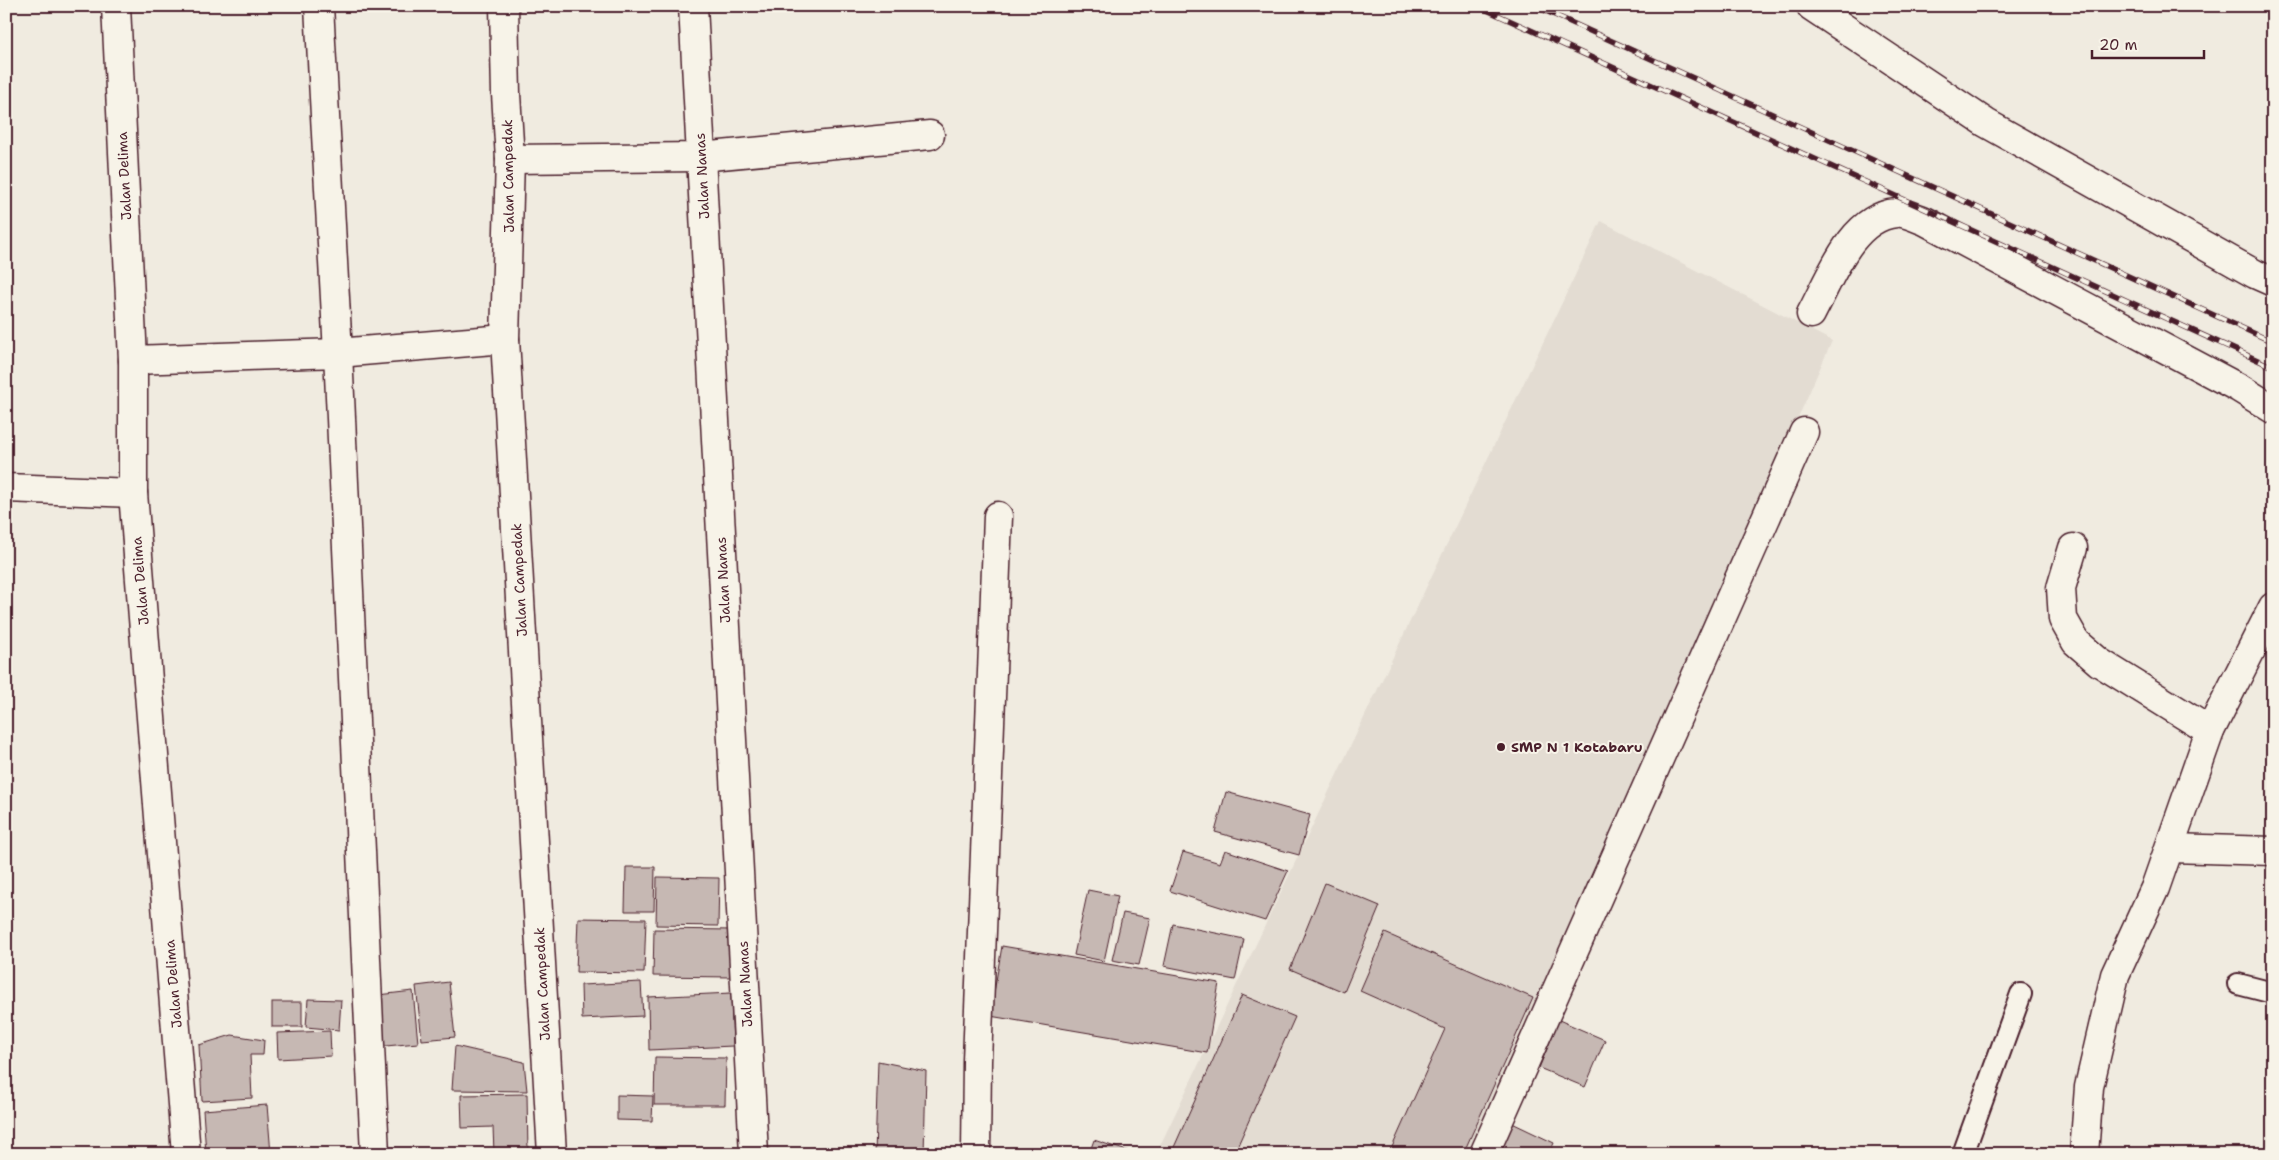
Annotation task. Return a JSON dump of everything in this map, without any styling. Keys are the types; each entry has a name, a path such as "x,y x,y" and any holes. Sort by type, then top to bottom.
{"street":[{"name":"Jalan Delima","path":"116,6 133,360 133,493 186,1154"},
{"path":"319,6 338,353 375,1154"},
{"name":"Jalan Campedak","path":"504,6 510,159 506,339 552,1154"},
{"name":"Jalan Nanas","path":"694,6 700,156 754,1154"},
{"path":"1820,9 1986,123 2255,274 2273,282"},
{"path":"510,159 700,156 930,135"},
{"path":"1811,314 1851,241 1863,226 1880,217 1898,212 1925,221 2239,388 2273,409"},
{"path":"133,360 338,353 506,339"},
{"path":"1484,1154 1633,823 1804,432"},
{"path":"6,488 133,493"},
{"path":"976,1154 977,1061 998,516"},
{"path":"2073,548 2060,588 2063,619 2076,642 2099,662 2210,731"},
{"path":"2084,1154 2090,1087 2115,975 2155,888 2210,731 2273,607"},
{"path":"2170,848 2273,851"}],"lane":[{"path":"2238,984 2273,992"},
{"path":"1963,1154 2021,994"}],"shaded area":[{"name":"SMP N 1 Kotabaru","path":"1601,221 1832,341 1473,1154 1156,1154"}],"building":[{"path":"1226,792 1310,815 1299,855 1215,832"},
{"path":"1225,850 1288,871 1265,921 1170,891 1183,852 1220,863"},
{"path":"626,867 655,867 654,911 625,911"},
{"path":"657,877 719,878 718,926 656,925"},
{"path":"1325,883 1380,906 1344,992 1290,969"},
{"path":"1088,890 1118,896 1104,961 1074,955"},
{"path":"1123,913 1150,918 1139,965 1112,960"},
{"path":"578,918 646,919 644,973 576,972"},
{"path":"1173,924 1244,939 1235,980 1164,966"},
{"path":"654,929 733,930 732,977 653,976"},
{"path":"1385,933 1533,998 1463,1154 1389,1154 1445,1029 1360,991"},
{"path":"1002,946 1219,983 1207,1053 990,1016"},
{"path":"449,982 455,1037 422,1040 416,986"},
{"path":"641,982 643,1016 582,1019 581,985"},
{"path":"413,991 418,1043 375,1047 370,996"},
{"path":"731,993 733,1046 649,1050 648,997"},
{"path":"1242,995 1295,1017 1234,1154 1171,1154"},
{"path":"308,999 341,1000 339,1030 306,1027"},
{"path":"272,1002 302,1002 302,1027 272,1027"},
{"path":"1559,1020 1605,1040 1585,1087 1539,1068"},
{"path":"330,1031 331,1056 278,1059 277,1033"},
{"path":"232,1035 264,1040 263,1055 250,1055 252,1098 202,1101 199,1045"},
{"path":"455,1046 524,1062 527,1091 452,1090"},
{"path":"655,1057 726,1058 725,1105 654,1105"},
{"path":"878,1061 926,1071 924,1154 875,1154"},
{"path":"527,1094 528,1153 494,1153 493,1127 462,1128 461,1095"},
{"path":"617,1095 653,1096 652,1121 617,1120"},
{"path":"267,1105 271,1154 206,1154 203,1110"},
{"path":"1508,1121 1554,1143 1549,1154 1495,1154"},
{"path":"1094,1140 1136,1154 1089,1154"}],"railway":[{"path":"1478,6 2273,367"},
{"path":"1535,6 2273,342"}],"place":[{"name":"SMP N 1 Kotabaru","path":"1501,747"}]}
